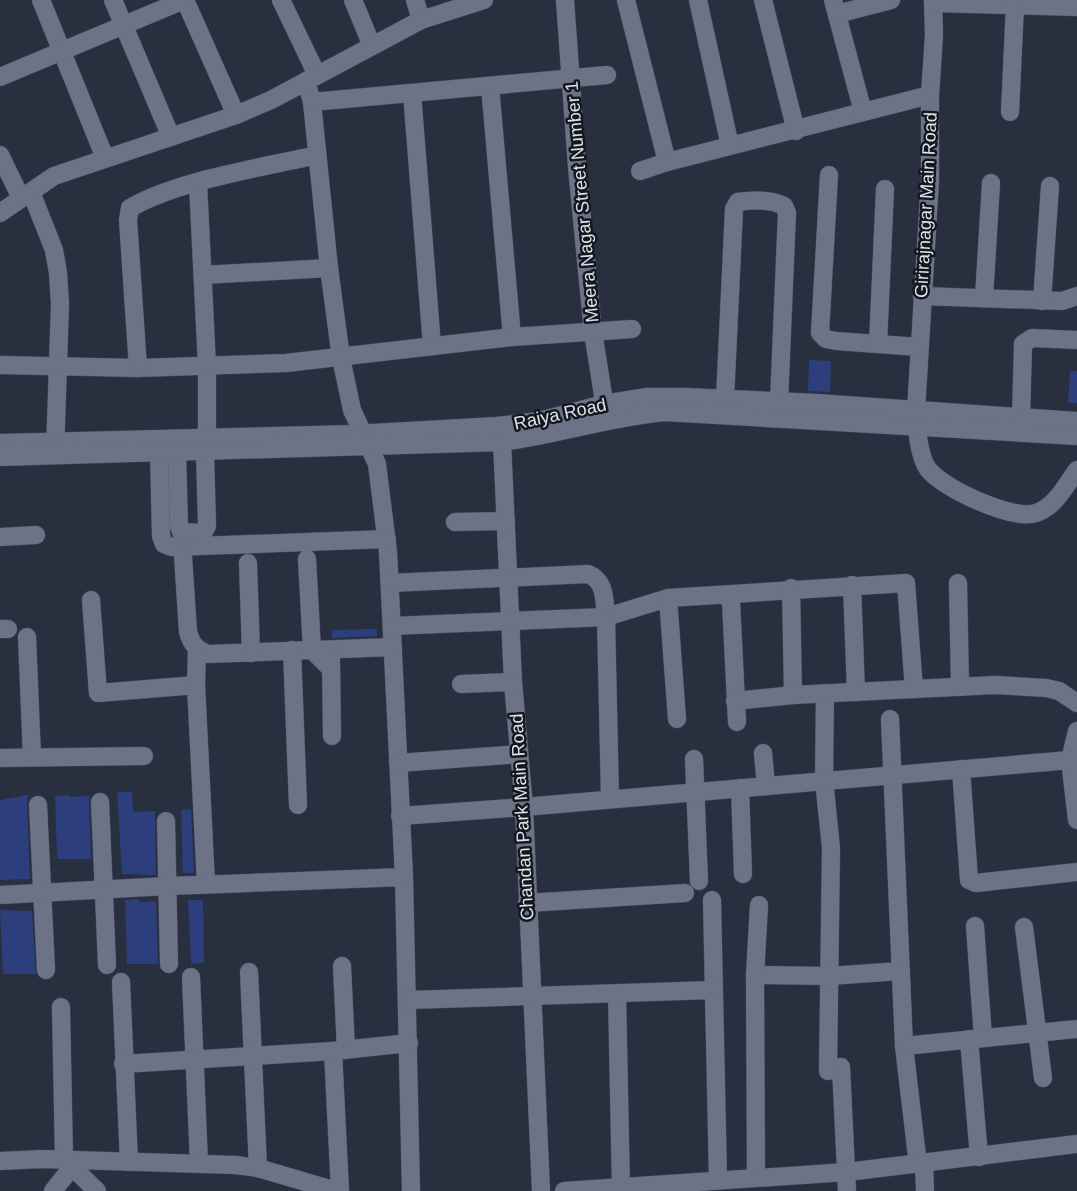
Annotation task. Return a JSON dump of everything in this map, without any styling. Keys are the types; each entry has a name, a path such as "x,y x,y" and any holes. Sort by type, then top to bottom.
{"street":[{"path":"41,0 105,158"},
{"path":"113,0 171,137"},
{"path":"0,77 184,0 236,114"},
{"path":"281,0 312,78 317,155 341,358 352,410 367,440 379,474 387,538 404,877 411,1191"},
{"path":"353,0 372,46"},
{"path":"415,0 421,20"},
{"path":"0,214 54,176 271,100 421,20 483,0"},
{"name":"Meera Nagar Street Number 1","path":"565,0 593,332 605,412"},
{"path":"626,0 667,162"},
{"path":"698,0 730,146"},
{"path":"763,0 796,131"},
{"path":"863,112 835,7 882,1"},
{"path":"933,2 1015,5 1052,3 1077,7"},
{"name":"Girirajnagar Main Road","path":"933,2 930,180 916,419 925,464 937,478 991,508 1017,514 1036,514 1054,501 1077,470"},
{"path":"1010,111 1015,5"},
{"path":"312,102 607,75"},
{"path":"490,86 512,337"},
{"path":"412,93 432,346"},
{"path":"640,171 930,95"},
{"path":"0,155 48,231 58,273 60,304 55,448"},
{"path":"138,368 128,220 130,208 198,183 317,155"},
{"path":"829,175 820,333 826,339 836,341 919,347"},
{"path":"168,453 181,532 202,533 207,526 206,366 198,183"},
{"path":"984,298 991,183"},
{"path":"1042,300 1050,186"},
{"path":"878,344 885,189"},
{"path":"725,399 734,209 738,202 744,201 778,202 784,206 787,213 779,402"},
{"path":"202,275 329,268"},
{"path":"922,296 1062,302 1077,296"},
{"path":"0,365 138,368 286,363 512,337 632,329"},
{"path":"1021,419 1023,344 1032,338 1077,340"},
{"name":"Raiya Road","path":"0,457 55,448 367,440 502,442 555,434 647,397 779,402 1077,436"},
{"name":"Raiya Road","path":"367,440 605,412 638,415 688,412 1077,421"},
{"name":"Chandan Park Main Road","path":"502,442 513,682 524,807 541,1191"},
{"name":"Raiya Road","path":"0,443 168,453 206,445"},
{"path":"168,453 161,536 164,544 172,547 387,538"},
{"path":"455,522 506,521"},
{"path":"0,537 36,535"},
{"path":"183,556 188,632 191,643 197,650 208,654 331,649 393,638 414,626 606,617 668,598 791,588 906,583 914,689"},
{"path":"307,559 312,650 331,669"},
{"path":"248,563 251,653"},
{"path":"390,583 588,574 597,578 602,585 606,617 610,799"},
{"path":"958,583 960,687"},
{"path":"852,585 856,692"},
{"path":"791,588 793,695"},
{"path":"722,595 728,597 731,602 737,722"},
{"path":"668,598 677,719"},
{"path":"91,600 98,693 196,685"},
{"path":"27,637 32,757"},
{"path":"331,649 332,736"},
{"path":"197,650 196,685 206,884"},
{"path":"292,650 299,805"},
{"path":"460,684 513,682"},
{"path":"735,701 825,693 995,685 1046,688 1059,691 1077,703"},
{"path":"825,693 824,780 831,848 829,976 834,1069 847,1191"},
{"path":"890,719 904,1046 925,1191"},
{"path":"1077,731 1070,760 1077,820"},
{"path":"763,753 766,786"},
{"path":"398,762 519,754"},
{"path":"0,758 144,756"},
{"path":"694,759 699,881"},
{"path":"400,816 1070,760"},
{"path":"961,769 969,880 976,883 1077,872"},
{"path":"740,788 743,874"},
{"path":"100,802 107,965"},
{"path":"38,805 46,970"},
{"path":"166,821 169,964"},
{"path":"0,895 404,877"},
{"path":"527,903 685,893"},
{"path":"711,1183 712,900"},
{"path":"759,905 755,975 761,1182"},
{"path":"975,926 979,1157"},
{"path":"1024,927 1043,1078"},
{"path":"0,1161 199,1163 258,1168 288,1185 338,1191 342,967"},
{"path":"755,975 829,976 901,971"},
{"path":"249,972 258,1168"},
{"path":"191,977 199,1163"},
{"path":"121,982 129,1162"},
{"path":"408,1000 713,990"},
{"path":"617,993 621,1190"},
{"path":"53,1191 68,1163 61,1007"},
{"path":"904,1046 1077,1029"},
{"path":"123,1064 409,1043"},
{"path":"564,1191 761,1182 1077,1144"},
{"path":"68,1163 97,1191"}],"building":[{"path":"809,360 831,361 830,392 808,391"},
{"path":"1070,371 1077,371 1077,403 1068,403"},
{"path":"377,629 377,636 332,638 332,630"},
{"path":"117,792 132,792 133,812 155,811 156,875 122,874"},
{"path":"28,795 30,879 0,880 0,800"},
{"path":"55,796 90,796 91,859 57,859"},
{"path":"191,809 194,873 183,873 181,810"},
{"path":"139,899 139,902 156,901 158,964 127,964 125,900"},
{"path":"188,900 203,900 204,963 191,964"},
{"path":"0,910 32,911 36,974 3,974"}]}
